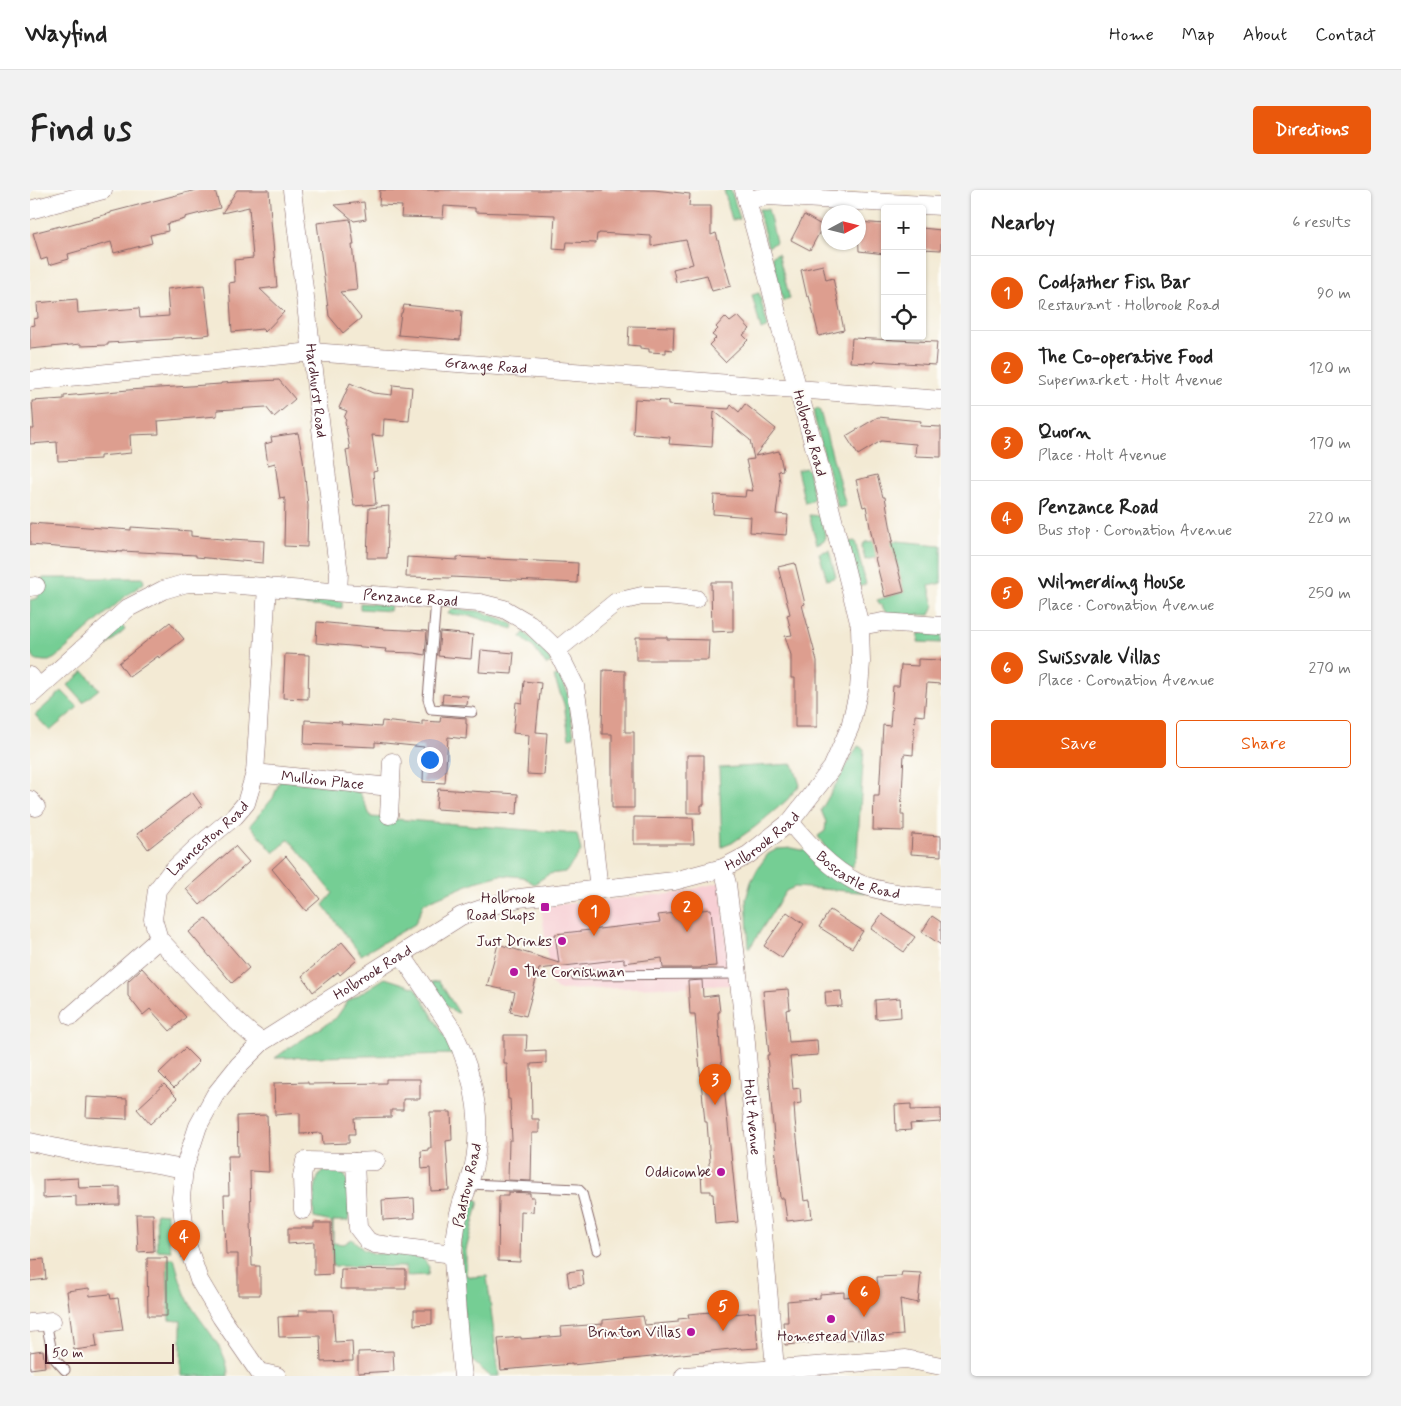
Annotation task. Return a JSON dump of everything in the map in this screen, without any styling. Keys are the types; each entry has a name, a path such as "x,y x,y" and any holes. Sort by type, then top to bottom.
{"street":[{"path":"30,210 103,190"},
{"name":"Hardhurst Road","path":"292,190 339,573 338,592"},
{"path":"746,195 941,206"},
{"name":"Holbrook Road","path":"258,1374 199,1280 186,1241 181,1197 184,1169 198,1126 215,1095 239,1064 262,1042 461,916 519,898 674,881 723,868 748,855 790,822 832,768 850,727 859,689 861,662 860,626 818,460 746,195"},
{"name":"Grange Road","path":"30,381 312,352 941,400"},
{"name":"Penzance Road","path":"33,686 128,608 163,590 187,583 212,583 480,603 504,609 530,624 557,650 575,686 599,890"},
{"name":"Launceston Road","path":"159,939 153,919 157,890 194,848 235,816 246,802 255,773 267,588"},
{"path":"557,650 616,602 642,596 696,599"},
{"path":"860,626 882,622 941,626"},
{"path":"389,815 392,762"},
{"name":"Mullion Place","path":"255,773 390,787"},
{"name":"Boscastle Road","path":"790,822 813,848 842,872 859,883 888,891 941,898"},
{"name":"Holt Avenue","path":"723,868 727,884 745,1032 775,1368"},
{"path":"71,1016 159,939 230,1015 250,1034 262,1042"},
{"name":"Padstow Road","path":"401,954 452,1029 471,1077 477,1113 478,1139 470,1184 462,1201 457,1221 453,1254 457,1324 463,1376"},
{"path":"30,1142 99,1157 184,1169"},
{"path":"303,1210 302,1177 305,1162 376,1161"},
{"path":"355,1162 358,1228 368,1241 375,1244 453,1254"},
{"path":"684,1376 906,1359 941,1366"},
{"path":"258,1374 277,1376"}],"lane":[{"path":"436,600 428,699 431,709 472,712"},
{"path":"575,975 738,974"},
{"path":"470,1184 578,1189 582,1193 597,1250"},
{"path":"43,1322 53,1357 65,1370"}],"shaded area":[{"path":"721,882 731,985 558,990 551,984 541,906 678,893"}],"green space":[{"path":"724,190 731,190 740,219 732,220"},
{"path":"759,209 768,209 776,242 768,247 760,217"},
{"path":"778,253 790,299 783,301 772,256"},
{"path":"759,293 768,327 761,330 752,295"},
{"path":"817,409 820,411 846,506 838,508 814,416 814,411"},
{"path":"806,468 814,498 805,503 797,470"},
{"path":"809,515 820,516 826,538 817,544"},
{"path":"855,541 866,584 859,587 848,542"},
{"path":"865,542 941,545 941,583 929,586 934,605 930,615 887,614 877,600 904,592 894,553 865,560 862,546"},
{"path":"829,550 836,577 827,580 819,553"},
{"path":"42,578 143,578 144,583 127,595 55,658 44,661 36,660 30,652 30,600 38,598"},
{"path":"297,597 342,601 342,608 295,605"},
{"path":"360,603 391,605 390,611 360,609"},
{"path":"451,609 479,611 514,625 513,629 471,616 448,614"},
{"path":"121,624 125,630 97,654 92,649"},
{"path":"524,632 544,650 551,662 546,665 534,648 521,637"},
{"path":"919,633 941,634 941,643 918,642"},
{"path":"84,671 99,689 83,702 68,685"},
{"path":"560,675 567,691 574,737 569,738 564,704 554,677"},
{"path":"62,691 78,707 50,731 35,715"},
{"path":"858,746 864,749 857,855 852,867 830,855 818,836 825,831 826,822 821,810"},
{"path":"793,764 800,785 787,800 755,827 732,843 722,847 719,768"},
{"path":"280,780 348,788 360,793 371,817 577,834 581,851 566,872 549,874 534,884 523,877 501,875 475,882 424,903 415,924 361,955 323,905 333,893 289,839 274,853 250,825 273,798"},
{"path":"792,848 807,851 872,893 795,887 786,891 749,949 746,899 751,882 768,854 777,849"},
{"path":"385,978 416,988 455,1054 275,1058 336,1018 347,1002"},
{"path":"439,981 459,1013 450,1009 443,1001 432,982"},
{"path":"326,1171 342,1173 346,1177 350,1189 348,1221 333,1221 333,1243 344,1244 352,1239 364,1250 376,1254 391,1253 422,1257 429,1267 428,1275 407,1276 406,1267 332,1266 332,1222 314,1218 314,1196 317,1179 319,1174"},
{"path":"472,1197 479,1201 466,1250 466,1275 472,1277 487,1276 499,1376 490,1376 470,1359 465,1327 460,1238"},
{"path":"156,1213 167,1214 171,1251 157,1250"},
{"path":"167,1258 174,1258 189,1302 219,1347 227,1366 228,1376 181,1376 181,1321 169,1320"}],"building":[{"path":"196,190 215,190 220,208 167,224 168,231 150,235 152,243 114,253 111,242 68,254 69,259 49,265 47,258 41,260 33,233"},
{"path":"237,190 269,190 277,287 260,289 284,312 265,332 262,329 232,332 229,283 235,282 234,260 253,258 249,207 222,213"},
{"path":"380,190 654,190 690,194 689,206 711,206 711,235 716,233 731,286 712,291 707,275 676,282 673,269 693,264 686,240 651,246 651,236 599,233 597,234 596,243 567,242 566,250 553,249 555,215 475,212 475,208 444,206 443,218 401,217 402,206 379,205"},
{"path":"364,202 366,219 354,221 335,205"},
{"path":"804,215 821,225 821,230 810,250 791,240"},
{"path":"350,219 357,290 340,292 361,318 343,333 329,316 317,223"},
{"path":"866,223 881,224 881,254 859,251 866,250"},
{"path":"926,228 941,230 941,250 926,249"},
{"path":"823,265 826,280 833,278 844,330 819,336 801,270"},
{"path":"204,285 210,334 172,339 108,343 108,345 81,346 81,344 30,349 30,326 35,325 34,319 38,318 37,303 77,299 78,313 139,308 140,318 169,316 167,289"},
{"path":"404,305 462,311 460,340 398,335"},
{"path":"738,316 750,329 743,335 748,340 725,362 709,345 716,338 712,335 718,329 716,327 725,317 730,322"},
{"path":"629,326 674,327 673,350 666,349 666,353 649,352 649,349 640,348 640,346 628,345"},
{"path":"852,338 937,342 935,365 874,361 873,363 850,362"},
{"path":"279,380 295,399 274,417 266,407 217,410 217,416 158,421 159,434 130,435 131,453 100,456 100,459 58,461 57,442 30,444 30,429 34,429 32,401 64,399 64,396 128,390"},
{"path":"350,383 373,393 392,395 393,385 412,387 409,421 384,419 383,436 372,435 377,471 373,472 376,504 354,506 346,450 350,449 346,420 344,418 347,411 339,408"},
{"path":"635,399 668,401 668,405 729,409 731,405 739,412 745,404 776,429 755,456 779,451 783,470 778,471 780,481 776,514 788,515 786,535 750,532 751,517 713,514 714,495 745,497 746,490 753,491 746,460 754,459 750,440 714,411 712,447 669,444 670,437 633,434"},
{"path":"878,417 921,421 920,426 941,427 941,457 915,456 916,444 881,441 858,455 846,436"},
{"path":"298,433 308,506 307,547 284,546 285,498 280,499 275,463 268,465 265,444 272,442 271,437"},
{"path":"877,475 883,497 885,497 893,541 891,541 904,592 885,597 875,558 866,506 863,507 856,480"},
{"path":"389,506 387,558 367,558 369,508"},
{"path":"30,523 131,530 131,527 191,531 191,536 264,541 263,563 196,557 196,555 30,545"},
{"path":"407,557 457,560 457,557 578,563 577,583 451,577 406,577"},
{"path":"795,563 805,604 802,605 817,661 817,727 795,727 795,678 791,678 791,655 785,636 792,635 787,615 790,614 778,567"},
{"path":"711,582 733,582 733,631 712,632"},
{"path":"170,622 184,639 129,677 119,663"},
{"path":"317,622 383,629 427,631 425,655 385,652 386,649 316,643"},
{"path":"440,632 473,635 471,659 438,656"},
{"path":"636,637 709,640 708,660 636,660"},
{"path":"481,650 514,653 512,674 479,672"},
{"path":"285,654 309,655 308,699 283,698"},
{"path":"918,659 941,660 941,684 927,683 924,716 915,715 913,755 904,754 901,815 904,815 904,831 873,830 874,796 879,796 883,725 890,726 893,686 899,686 901,665 918,666"},
{"path":"603,670 625,671 625,732 634,732 634,808 612,808 612,734 602,734"},
{"path":"524,681 541,683 536,732 547,733 544,775 527,774 529,735 513,733 516,702 522,703"},
{"path":"443,694 468,696 467,705 442,704"},
{"path":"441,716 466,718 467,724 466,739 448,737 445,783 423,782 424,747 375,742 375,747 304,744 305,720 381,727 382,721 422,725 422,721 440,722"},
{"path":"687,755 704,755 704,805 701,805 701,813 687,813"},
{"path":"438,789 518,794 517,814 436,809"},
{"path":"192,792 202,806 148,849 137,834"},
{"path":"634,817 693,818 694,844 634,844"},
{"path":"912,834 941,836 941,856 911,854"},
{"path":"235,846 249,862 200,905 186,889"},
{"path":"286,856 320,899 306,911 272,869"},
{"path":"711,909 716,966 663,968 662,958 624,963 624,959 539,969 526,1016 510,1012 515,992 487,986 498,944 559,963 555,934 660,922 658,915"},
{"path":"830,910 863,931 852,948 819,927"},
{"path":"787,912 804,924 782,958 764,946"},
{"path":"882,914 915,937 904,952 871,929"},
{"path":"932,916 941,922 941,945 922,932"},
{"path":"206,918 249,968 232,983 189,932"},
{"path":"342,942 357,960 340,975 338,972 313,992 302,976"},
{"path":"142,968 186,1017 170,1031 150,1009 143,1015 128,996 128,981"},
{"path":"702,980 703,997 718,995 720,1047 738,1222 715,1224 713,1194 711,1194 711,1191 702,1191 701,1172 709,1172 710,1162 695,1014 690,1014 688,981"},
{"path":"788,989 790,1009 786,1010 789,1042 817,1040 818,1055 790,1057 793,1089 800,1088 801,1103 794,1104 795,1120 804,1201 810,1200 812,1218 787,1221 784,1198 780,1198 763,991"},
{"path":"841,991 842,1006 826,1007 825,992"},
{"path":"900,998 901,1017 876,1019 875,1000"},
{"path":"504,1035 527,1035 526,1051 546,1050 546,1063 531,1064 532,1119 539,1119 539,1133 532,1133 531,1181 508,1180 509,1140 512,1140 507,1064 504,1064"},
{"path":"185,1048 199,1062 174,1088 159,1073"},
{"path":"386,1079 420,1079 420,1099 403,1099 403,1110 391,1110 391,1117 354,1118 355,1134 349,1134 349,1143 323,1144 322,1133 300,1134 300,1113 275,1115 274,1083 386,1083"},
{"path":"164,1084 178,1098 150,1124 137,1109"},
{"path":"87,1097 127,1099 127,1119 86,1117"},
{"path":"911,1104 911,1110 941,1109 941,1122 910,1124 911,1130 896,1131 895,1105"},
{"path":"430,1112 451,1112 452,1140 446,1141 449,1190 431,1191 430,1168 422,1169 421,1151 431,1148"},
{"path":"267,1115 269,1172 250,1171 252,1266 260,1266 260,1295 238,1295 238,1254 226,1254 224,1195 229,1195 228,1156 238,1156 237,1116"},
{"path":"78,1178 79,1188 120,1187 120,1205 76,1206 76,1196 43,1198 43,1180"},
{"path":"508,1192 530,1193 530,1197 534,1197 533,1212 521,1211 520,1262 498,1261 499,1196 508,1196"},
{"path":"414,1198 415,1218 383,1220 382,1200"},
{"path":"136,1214 153,1214 154,1251 138,1252"},
{"path":"314,1223 331,1223 332,1274 314,1275 314,1242 288,1244 288,1228 314,1228"},
{"path":"147,1258 167,1258 167,1316 148,1316"},
{"path":"44,1259 46,1279 30,1281 30,1260"},
{"path":"341,1269 406,1270 406,1289 340,1289"},
{"path":"582,1270 584,1285 569,1287 567,1272"},
{"path":"902,1272 921,1273 918,1303 900,1299 903,1335 785,1345 783,1322 788,1322 787,1301 820,1298 820,1294 844,1292 844,1297 878,1294 877,1277 901,1276"},
{"path":"89,1288 90,1296 110,1294 111,1299 118,1298 123,1330 95,1333 97,1347 74,1350 67,1291"},
{"path":"299,1310 333,1310 335,1342 352,1341 353,1361 321,1362 320,1336 279,1337 278,1317 299,1316"},
{"path":"414,1310 432,1310 432,1324 414,1325"},
{"path":"722,1311 722,1315 755,1312 758,1348 501,1370 498,1339 562,1336 561,1327 603,1324 603,1320 643,1316 645,1325 678,1322 678,1319 689,1318 688,1314"},
{"path":"43,1350 45,1367 30,1369 30,1352"},
{"path":"393,1351 394,1371 358,1373 358,1352"}],"place":[{"name":"Holbrook Road Shops","path":"545,907"},
{"name":"The Co-operative Food","path":"687,932"},
{"name":"Codfather Fish Bar","path":"594,936"},
{"name":"Just Drinks","path":"562,941"},
{"name":"The Cornishman","path":"514,972"},
{"name":"Quorn","path":"715,1105"},
{"name":"Oddicombe","path":"721,1172"},
{"name":"Penzance Road","path":"184,1261"},
{"name":"Swissvale Villas","path":"864,1317"},
{"name":"Homestead Villas","path":"831,1319"},
{"name":"Wilmerding House","path":"723,1331"},
{"name":"Brinton Villas","path":"691,1332"}]}
